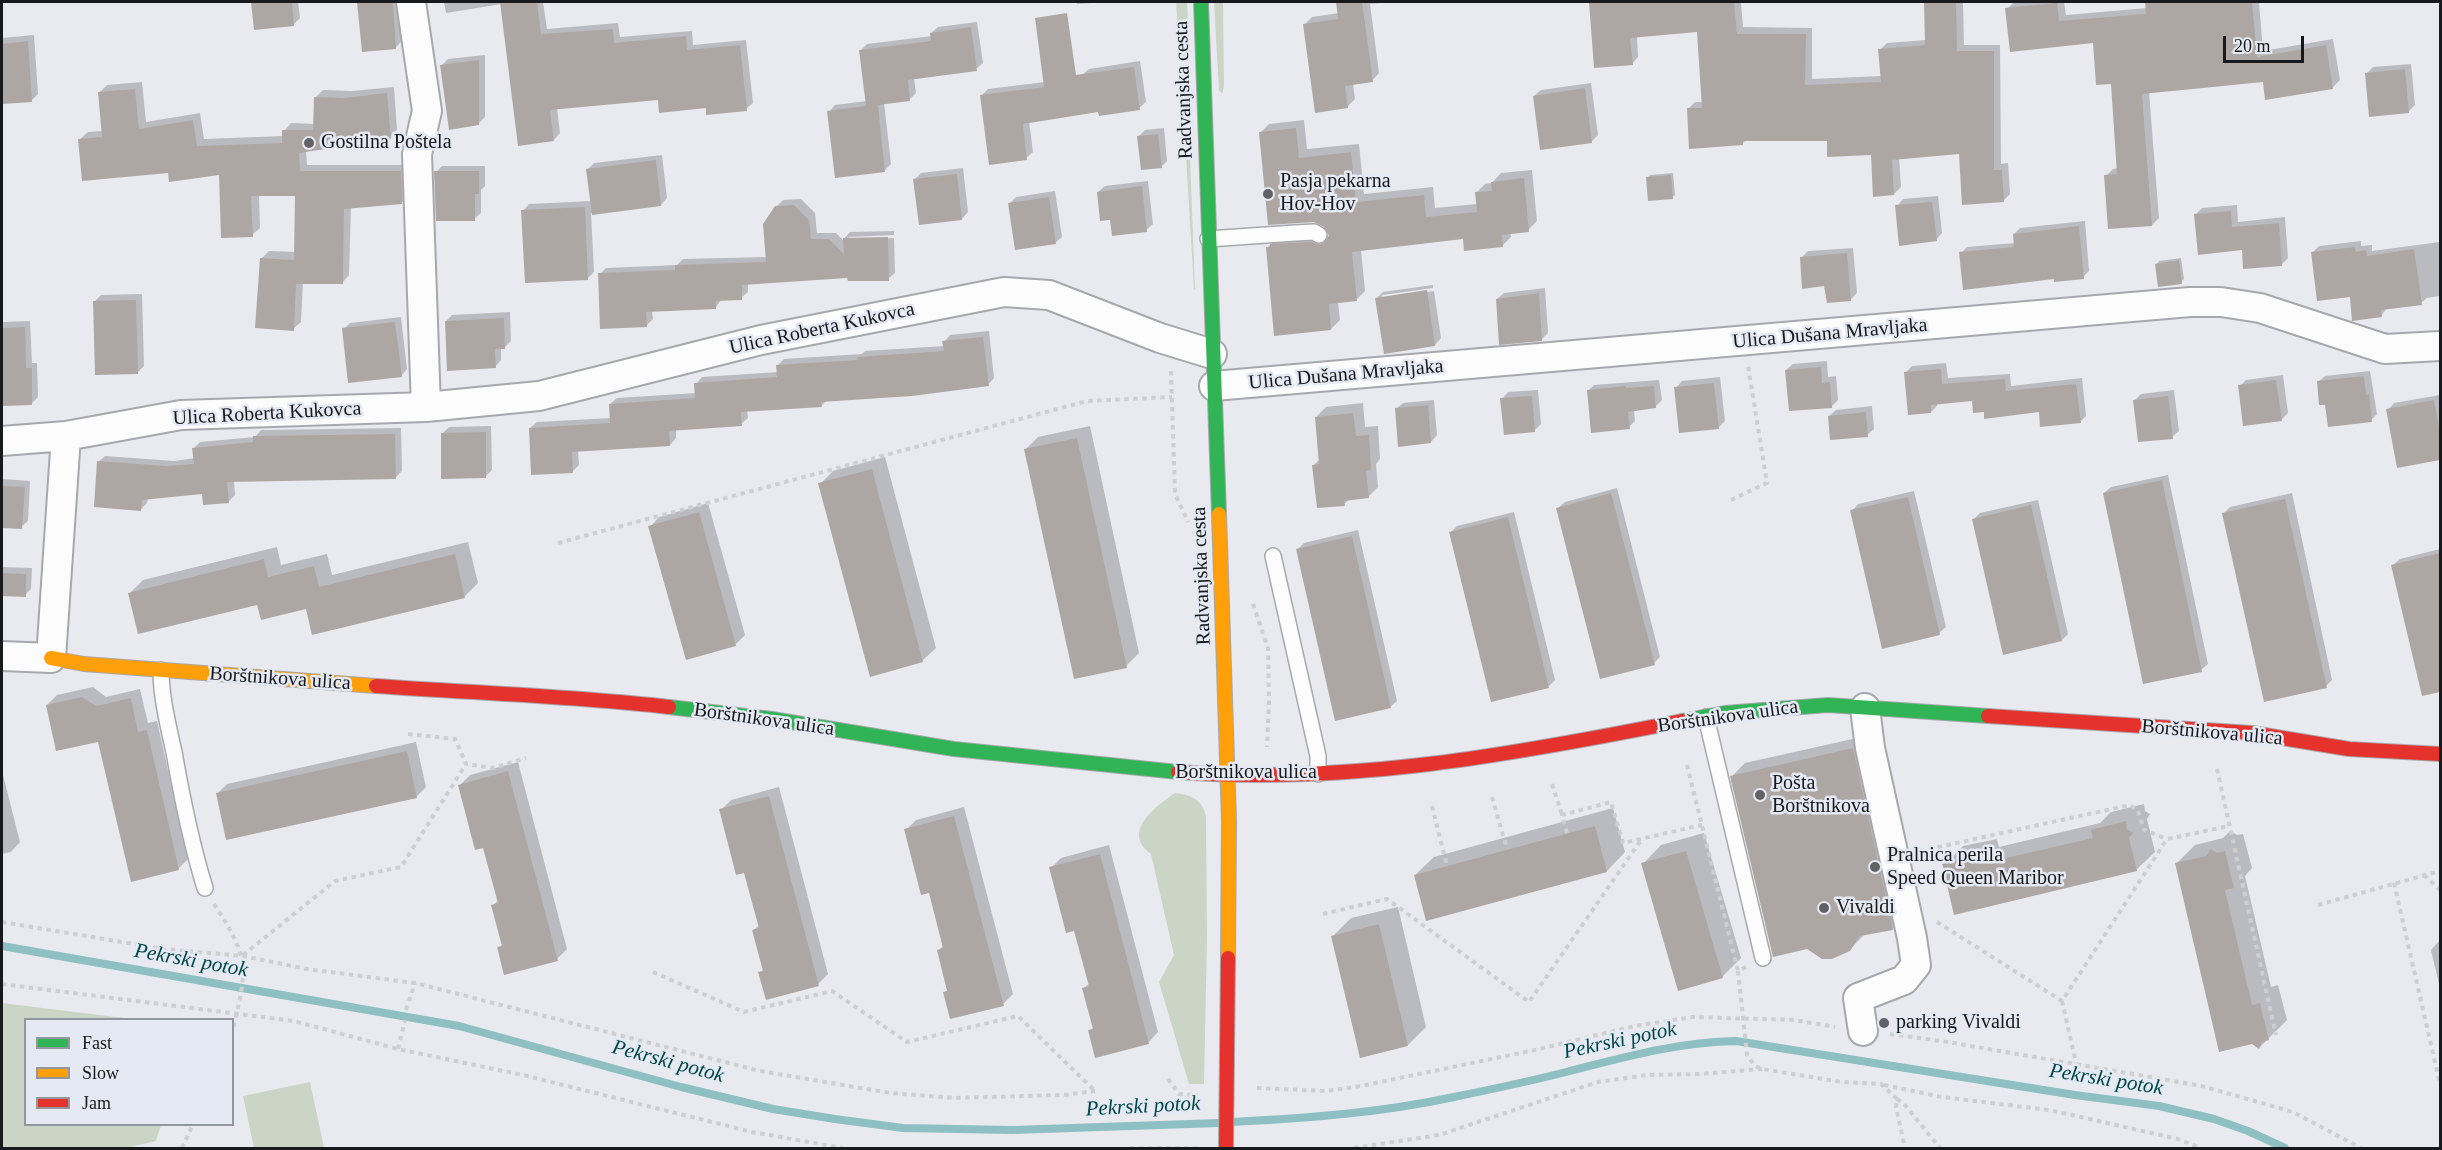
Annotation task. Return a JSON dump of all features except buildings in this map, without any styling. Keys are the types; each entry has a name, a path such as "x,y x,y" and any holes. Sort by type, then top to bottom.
{"street":[{"path":"411,2 427,111 417,153 426,407"},
{"name":"Radvanjska cesta","path":"1201,2 1230,821 1226,1146"},
{"name":"Ulica Roberta Kukovca","path":"2,441 66,436 181,415 426,407 539,396 760,340 1004,292 1049,295 1160,338 1212,354"},
{"name":"Ulica Dušana Mravljaka","path":"1214,386 2178,303 2221,302 2260,308 2385,349 2440,346"},
{"path":"51,658 66,436"},
{"name":"Borštnikova ulica","path":"2,656 51,658 84,664 512,696 591,698 772,719 966,750 1130,769 1228,776 1318,774 1466,761 1706,717 1783,707 1828,705 2252,733 2349,749 2440,754"},
{"path":"1863,1031 1858,998 1904,980 1916,964 1870,748 1865,708"}],"lane":[{"path":"1208,239 1314,232 1319,235"},
{"path":"1273,556 1318,756 1318,774"},
{"path":"161,670 161,687 180,784 195,856 205,888"},
{"path":"1706,717 1763,958"}],"path":[{"path":"1731,500 1767,483 1744,342"},
{"path":"558,543 1087,401 1172,397"},
{"path":"408,734 455,739 466,764"},
{"path":"466,764 493,768 526,758"},
{"path":"243,956 335,881 401,867 466,764"},
{"path":"1687,765 1738,971 1747,1055 1755,1066 1762,1069"},
{"path":"2217,769 2276,1035"},
{"path":"1552,784 1567,833"},
{"path":"1492,797 1507,849"},
{"path":"1562,815 1611,802 1623,843 1702,825"},
{"path":"1894,857 2130,805 2138,811 2144,830 2167,839 2229,826"},
{"path":"1432,806 1447,866"},
{"path":"2062,1001 2167,839"},
{"path":"1323,914 1387,899 1529,1002 1641,840"},
{"path":"2318,905 2440,871"},
{"path":"2424,875 2440,890"},
{"path":"2394,883 2440,1084"},
{"path":"205,888 235,937 243,956 244,970 240,1002 234,1025"},
{"path":"1909,924 1935,921 2062,1001 2076,1063"},
{"path":"2,922 164,949 243,956 307,969 415,983 760,1071 861,1089 954,1098 1064,1095 1095,1091 1018,1016 908,1042 832,992 744,1012 653,972"},
{"path":"1738,971 1763,958"},
{"path":"406,1010 415,983"},
{"path":"2,984 294,1021 398,1049 523,1075 784,1140 843,1149"},
{"path":"1250,1087 1326,1091 1536,1050 1635,1026 1692,1017 1743,1017 1794,1020 1948,1042 2202,1086 2293,1112 2361,1149"},
{"path":"398,1049 405,1020"},
{"path":"1354,1149 1439,1135 1598,1082 1647,1075 1701,1074 1762,1069 1842,1082 1881,1084 1942,1097 2049,1110 2178,1139 2200,1149"},
{"path":"1167,1079 1179,1094 1209,1095"},
{"path":"1881,1084 1904,1104 1940,1149"},
{"path":"1897,1099 1896,1107 1905,1149"},
{"path":"182,1149 192,1126"},
{"path":"1130,1149 1208,1148"}],"green space":[{"path":"1176,2 1187,2 1190,59 1180,62"},
{"path":"1214,2 1223,2 1224,86 1222,94 1219,90"},
{"path":"1186,156 1190,157 1195,290 1194,289"},
{"path":"1175,793 1195,799 1202,806 1206,816 1207,938 1204,1084 1189,1084 1159,982 1174,955 1151,854 1143,846 1139,837 1144,820"},
{"path":"2,1003 124,1018 24,1018 24,1126 161,1126 156,1141 126,1148 2,1148"},
{"path":"310,1082 324,1148 254,1148 243,1096"}],"waterway":[{"name":"Pekrski potok","path":"2,946 459,1026 681,1087 773,1109 835,1119 903,1128 1013,1130 1219,1123"},
{"name":"Pekrski potok","path":"1232,1122 1316,1117 1426,1103 1652,1051 1693,1044 1736,1041 2075,1095 2159,1106 2214,1119 2285,1148"}],"traffic: fast":[{"path":"1201,2 1219,514"},
{"path":"1682,721 1725,713 1828,705 1988,716"},
{"path":"669,707 772,719 954,749 1178,772"}],"traffic: slow":[{"path":"1219,514 1229,821 1228,958"},
{"path":"51,658 84,664 376,686"}],"traffic: jam":[{"path":"376,686 560,697 669,707"},
{"path":"1988,716 2252,733 2349,749 2440,754"},
{"path":"1178,772 1242,775 1305,774 1432,764 1557,745 1682,721"},
{"path":"1226,1148 1228,958"}],"place":[{"name":"Gostilna Poštela","path":"309,143"},
{"name":"Pasja pekarna Hov-Hov","path":"1268,194"},
{"name":"Pošta Borštnikova","path":"1760,795"},
{"name":"Pralnica perila Speed Queen Maribor","path":"1875,867"},
{"name":"Vivaldi","path":"1824,908"},
{"name":"parking Vivaldi","path":"1884,1023"}]}
